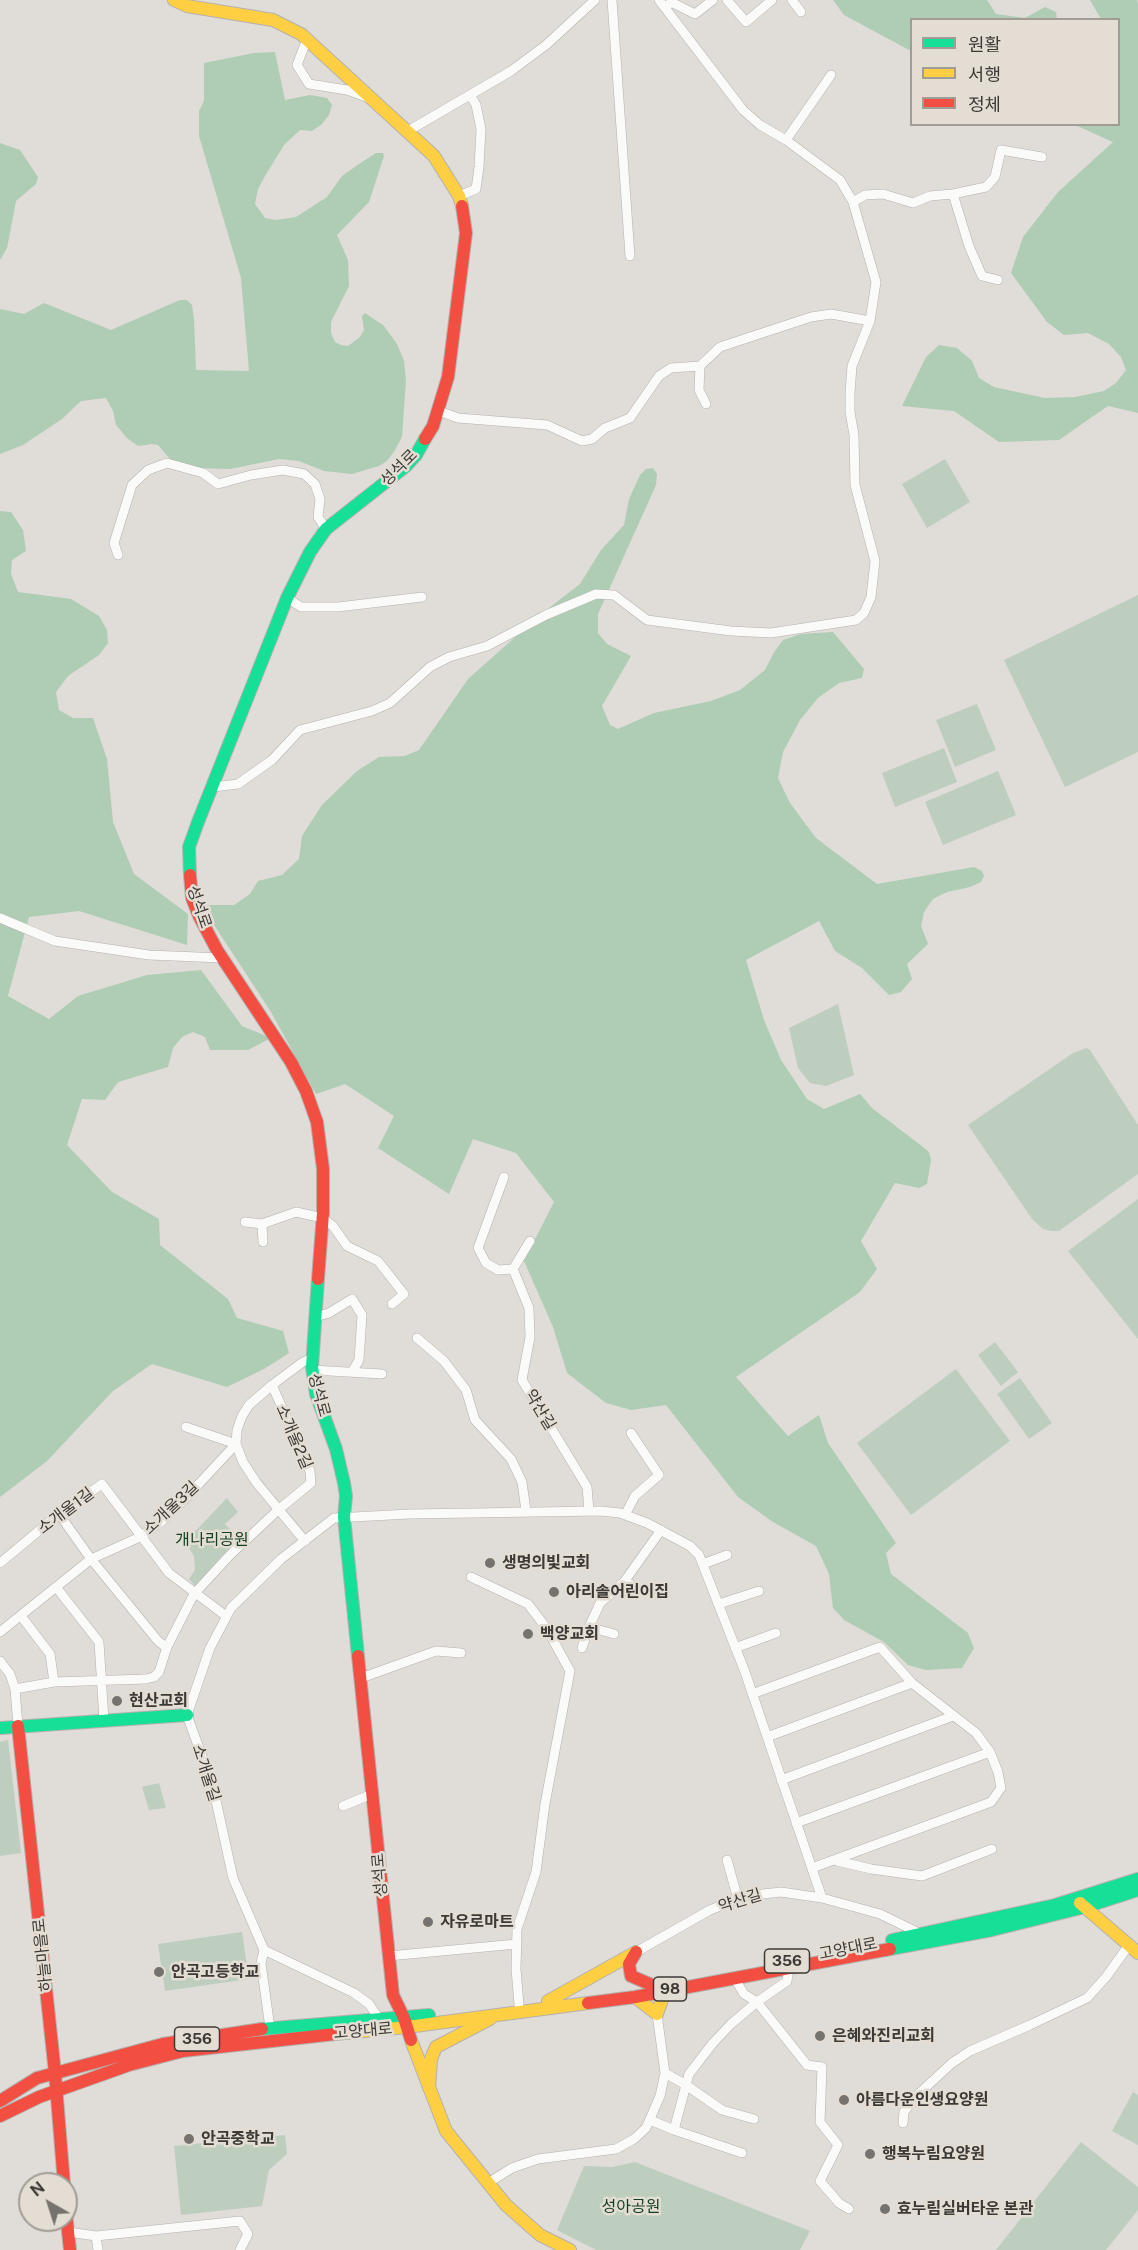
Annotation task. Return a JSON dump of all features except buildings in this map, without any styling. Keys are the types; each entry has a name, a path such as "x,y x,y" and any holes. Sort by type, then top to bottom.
{"main road":[{"name":"성석로","path":"174,0 187,6 273,20 288,26 307,39 434,156 459,196 465,217 464,255 448,377 433,426 406,466 326,529 310,552 287,598 189,847 189,881 199,916 222,958 291,1062 306,1091 317,1122 323,1169 322,1218 312,1364 316,1394 339,1460 346,1496 344,1517 393,1995 406,2023 446,2131 506,2205 540,2235 570,2250"},
{"path":"0,1728 187,1715"},
{"name":"하늘마을로","path":"18,1726 57,2091 63,2172"},
{"name":"고양대로","path":"1080,1903 1138,1879"},
{"name":"고양대로","path":"0,2116 24,2103 129,2065 183,2051 635,1997 789,1968 926,1938 1055,1905 1080,1903 1138,1890"},
{"path":"1080,1903 1134,1949"},
{"name":"고양대로","path":"0,2102 37,2078 163,2044 270,2028 380,2020 406,2023 926,1938"},
{"path":"636,1952 629,1964 631,1976 652,1984"},
{"path":"548,2001 636,1952"},
{"path":"635,1997 657,2014 663,1997 669,1989"},
{"path":"429,2088 431,2059 436,2047 503,2013"},
{"path":"68,2232 70,2250"}],"street":[{"path":"408,131 511,71 546,45 595,0"},
{"path":"612,0 630,256"},
{"path":"213,787 238,784 272,760 300,730 372,711 390,703 430,667 449,657 487,646 546,615 597,594 614,595 647,620 731,631 771,633 856,620 864,613 871,597 875,561 855,485 850,393 852,366 870,321 876,282 853,202 840,180 786,140 760,125 743,110 659,0"},
{"path":"666,7 671,2 695,14 713,0"},
{"path":"727,0 746,22 772,0"},
{"path":"792,0 801,12"},
{"path":"307,39 297,65 309,84 347,90 372,99"},
{"path":"786,140 831,75"},
{"path":"459,196 476,189 479,167 481,129 476,105 470,94"},
{"path":"853,202 866,195 883,194 913,203 930,196 954,194 986,187 995,177 1001,150 1042,157"},
{"path":"954,194 969,246 982,276 998,280"},
{"path":"439,411 458,418 548,425 582,441 592,439 605,429 630,418 659,376 671,368 700,366 720,347 811,317 831,314 870,321"},
{"path":"700,366 699,390 706,404"},
{"path":"118,555 114,543 132,485 148,470 167,464 202,473 218,484 251,475 283,470 304,474 315,484 320,499 318,517 326,529"},
{"path":"287,598 301,606 338,606 422,597"},
{"path":"0,918 55,941 149,955 222,958"},
{"path":"504,1177 478,1248 486,1263 498,1270 513,1269 530,1241"},
{"path":"245,1221 262,1224 296,1212 322,1218 333,1226 347,1246 378,1261 404,1294 392,1304"},
{"path":"262,1224 263,1242"},
{"name":"약산길","path":"513,1269 530,1308 530,1337 522,1380 586,1487 589,1511"},
{"path":"315,1317 329,1313 352,1299 362,1315 359,1360 352,1372"},
{"path":"417,1338 444,1361 466,1390 475,1420 511,1460 522,1482 526,1511"},
{"path":"305,1541 278,1510 243,1462 236,1444 237,1430 242,1416 249,1405 303,1362 352,1372 382,1374"},
{"name":"소개울2길","path":"15,1689 54,1682 146,1679 154,1677 159,1672 167,1648 194,1594 230,1555 311,1483 310,1471 272,1385"},
{"path":"186,1427 236,1444"},
{"path":"624,1515 635,1496 659,1475 631,1433"},
{"name":"소개울3길","path":"0,1632 91,1559 140,1537 183,1501 236,1444"},
{"name":"소개울1길","path":"0,1563 59,1514 102,1484 169,1574 226,1616"},
{"path":"187,1715 200,1674 226,1616 236,1601 331,1519 526,1511 589,1511 624,1515 661,1530 690,1546 699,1555 752,1694 822,1898"},
{"path":"59,1514 91,1559 158,1641 167,1648"},
{"path":"582,1648 600,1603 624,1582 661,1530"},
{"path":"703,1564 727,1555"},
{"path":"471,1577 528,1604 547,1629 570,1671 545,1804 536,1872 517,1929 516,1969 519,2005"},
{"path":"624,1582 657,1594"},
{"path":"56,1587 99,1642 104,1720"},
{"path":"718,1604 759,1591"},
{"path":"21,1616 50,1654 54,1682"},
{"path":"589,1627 615,1634"},
{"path":"735,1648 776,1633"},
{"path":"752,1694 880,1647 912,1683 976,1732 990,1752 998,1772 1001,1788 991,1802 812,1869"},
{"path":"361,1678 436,1651 461,1653"},
{"path":"0,1661 10,1674 15,1689 18,1726"},
{"path":"767,1737 912,1683"},
{"name":"소개울길","path":"187,1715 213,1786 232,1878 264,1950"},
{"path":"782,1780 953,1716"},
{"path":"796,1823 990,1752"},
{"path":"343,1806 372,1794"},
{"path":"837,1861 871,1869 922,1876 992,1849"},
{"path":"727,1860 738,1899"},
{"name":"약산길","path":"636,1952 710,1910 738,1899 781,1892 822,1898 879,1914 926,1938"},
{"path":"388,1956 517,1944"},
{"path":"903,2123 904,2112 913,2099 952,2063 970,2050 1087,1998 1134,1949"},
{"path":"270,2028 261,1963 264,1950 354,1993 369,2004 380,2020"},
{"path":"675,2130 689,2074 713,2043 757,2002 787,1982 789,1968"},
{"path":"735,1979 744,1994 757,2002 807,2065 822,2067 820,2122 838,2145 820,2181 839,2203 849,2209"},
{"path":"488,2183 512,2168 538,2159 616,2149 634,2139 646,2128 660,2096 665,2073 657,2014"},
{"path":"665,2073 722,2110 754,2119"},
{"path":"650,2120 742,2152"},
{"path":"68,2232 96,2236 240,2221 248,2234 240,2250"},
{"path":"96,2236 98,2250"}],"green space":[{"path":"833,0 987,0 996,14 1025,18 910,18 910,50 844,15"},
{"path":"1090,0 1137,0 1138,413 1108,406 1059,440 999,442 954,411 902,406 926,357 939,345 957,348 972,361 979,378 994,387 1045,398 1075,397 1104,391 1116,383 1126,370 1121,357 1109,344 1088,333 1064,335 1047,322 1011,273 1023,237 1058,192 1113,142 1077,126 1120,126 1120,18 1100,18"},
{"path":"1045,7 1056,12 1057,18 1025,18"},
{"path":"275,52 285,100 310,95 327,98 332,105 329,115 321,125 312,131 300,130 284,145 265,176 258,189 255,204 265,218 276,220 296,217 327,197 342,176 359,164 376,153 383,153 384,156 369,202 337,235 348,260 349,286 331,322 331,333 335,342 348,346 359,338 364,330 362,316 365,313 384,326 397,344 404,361 406,380 402,437 395,450 387,461 379,466 352,474 324,471 299,461 279,459 230,469 195,468 172,461 158,445 138,446 127,438 116,425 113,411 106,398 81,401 62,419 23,445 0,454 0,309 24,314 44,303 111,330 180,300 187,300 192,305 194,320 196,370 249,371 241,278 199,136 199,111 204,101 204,63 254,53"},
{"path":"0,143 20,150 38,177 36,184 16,201 7,248 0,260"},
{"path":"945,459 970,502 927,528 902,484"},
{"path":"653,468 657,474 656,485 598,614 598,633 607,644 631,656 602,706 610,725 618,729 654,713 711,701 740,690 765,670 783,640 801,634 833,632 864,669 862,678 839,683 818,698 800,720 783,752 778,778 790,803 816,838 877,884 974,867 982,871 984,876 981,882 970,887 947,892 933,899 924,912 921,926 928,944 907,964 912,979 901,992 889,995 862,968 835,951 819,921 746,960 764,1020 781,1060 807,1099 824,1109 860,1094 872,1108 929,1152 931,1160 927,1184 919,1188 895,1183 861,1241 877,1269 860,1292 736,1377 788,1436 819,1415 828,1443 896,1543 886,1553 891,1574 968,1633 974,1648 962,1668 926,1670 908,1665 884,1642 844,1620 833,1608 829,1574 816,1546 773,1522 738,1497 666,1405 631,1410 606,1403 567,1373 553,1327 524,1261 554,1202 516,1153 473,1139 449,1194 378,1148 394,1116 345,1084 316,1094 271,1012 201,905 234,905 250,894 258,881 282,875 299,859 302,836 322,805 357,771 379,757 405,756 419,750 468,679 540,615 580,584 601,550 624,525 629,499 640,475 646,469"},
{"path":"0,511 11,512 23,530 26,551 12,560 11,574 18,592 71,599 99,616 107,630 108,643 99,655 68,676 56,692 59,710 73,718 93,718 107,759 113,822 134,874 188,914 187,945 79,911 29,917 8,996 49,1019 78,996 147,975 201,970 242,1026 271,1038 248,1050 210,1050 205,1037 193,1032 182,1037 173,1048 168,1067 118,1082 105,1100 82,1099 67,1145 112,1192 159,1219 160,1245 228,1299 237,1318 283,1331 289,1353 264,1369 227,1387 152,1364 113,1391 47,1461 0,1497"},
{"path":"1138,595 1138,752 1065,787 1004,660"},
{"path":"977,704 996,750 955,767 936,720"},
{"path":"944,748 957,782 895,807 882,773"},
{"path":"998,771 1016,815 943,845 925,802"},
{"path":"838,1004 854,1075 826,1086 810,1083 798,1068 789,1028"},
{"path":"1086,1048 1090,1050 1138,1125 1138,1174 1059,1231 1051,1231 1043,1229 1032,1219 968,1125 1073,1053"},
{"path":"1138,1199 1138,1339 1068,1251"},
{"path":"995,1342 1018,1372 1001,1386 978,1355"},
{"path":"956,1369 1010,1441 911,1515 857,1443"},
{"path":"1020,1378 1052,1423 1029,1439 997,1394"},
{"name":"개나리공원","path":"227,1498 238,1512 225,1524 238,1538 195,1586 189,1579 195,1570 194,1556 185,1542"},
{"path":"8,1740 21,1853 0,1856 0,1742"},
{"path":"159,1783 166,1808 149,1810 142,1787"},
{"path":"242,1932 249,1979 165,1991 158,1944"},
{"path":"1133,2092 1138,2095 1138,2145 1112,2131"},
{"path":"285,2135 287,2154 269,2170 262,2206 181,2215 174,2146"},
{"path":"1081,2142 1138,2187 1138,2210 1106,2250 996,2250"},
{"name":"성아공원","path":"635,2162 810,2231 800,2250 596,2250 557,2230 584,2166 612,2167"}],"traffic: fast":[{"path":"190,875 189,847 198,822 287,598 310,552 326,529 406,466 416,455 425,439"},
{"path":"318,1279 312,1367 316,1394 336,1449 344,1483 346,1496 344,1517 358,1656"},
{"path":"0,1728 187,1715"},
{"path":"892,1940 1055,1905 1138,1879"},
{"path":"890,1949 992,1930 1085,1907 1138,1890"},
{"path":"262,2029 429,2015"}],"traffic: slow":[{"path":"174,0 187,6 273,20 301,34 434,156 459,196 462,206"},
{"path":"1080,1903 1138,1953"},
{"path":"548,2001 636,1952"},
{"path":"635,1997 657,2014 663,1997 669,1989"},
{"path":"335,2034 407,2027 588,2003"},
{"path":"429,2088 431,2059 436,2047 490,2019"},
{"path":"411,2040 446,2131 506,2205 540,2235 570,2250"}],"traffic: jam":[{"path":"425,439 433,426 448,377 466,233 462,206"},
{"path":"190,875 192,898 199,916 217,950 291,1062 306,1091 317,1122 323,1169 323,1213 318,1279"},
{"path":"358,1656 393,1995 411,2040"},
{"path":"18,1726 55,2073 63,2172"},
{"path":"588,2003 635,1997 890,1949"},
{"path":"636,1952 629,1964 631,1976 652,1985"},
{"path":"0,2101 37,2078 163,2044 262,2029"},
{"path":"0,2116 39,2097 129,2065 183,2051 335,2034"},
{"path":"68,2232 70,2250"}],"place":[{"name":"생명의빛교회","path":"490,1563"},
{"name":"아리솔어린이집","path":"554,1592"},
{"name":"백양교회","path":"528,1634"},
{"name":"현산교회","path":"117,1701"},
{"name":"자유로마트","path":"428,1922"},
{"name":"안곡고등학교","path":"159,1972"},
{"name":"은혜와진리교회","path":"820,2036"},
{"name":"아름다운인생요양원","path":"844,2100"},
{"name":"안곡중학교","path":"189,2139"},
{"name":"행복누림요양원","path":"870,2154"},
{"name":"효누림실버타운 본관","path":"885,2209"}]}
